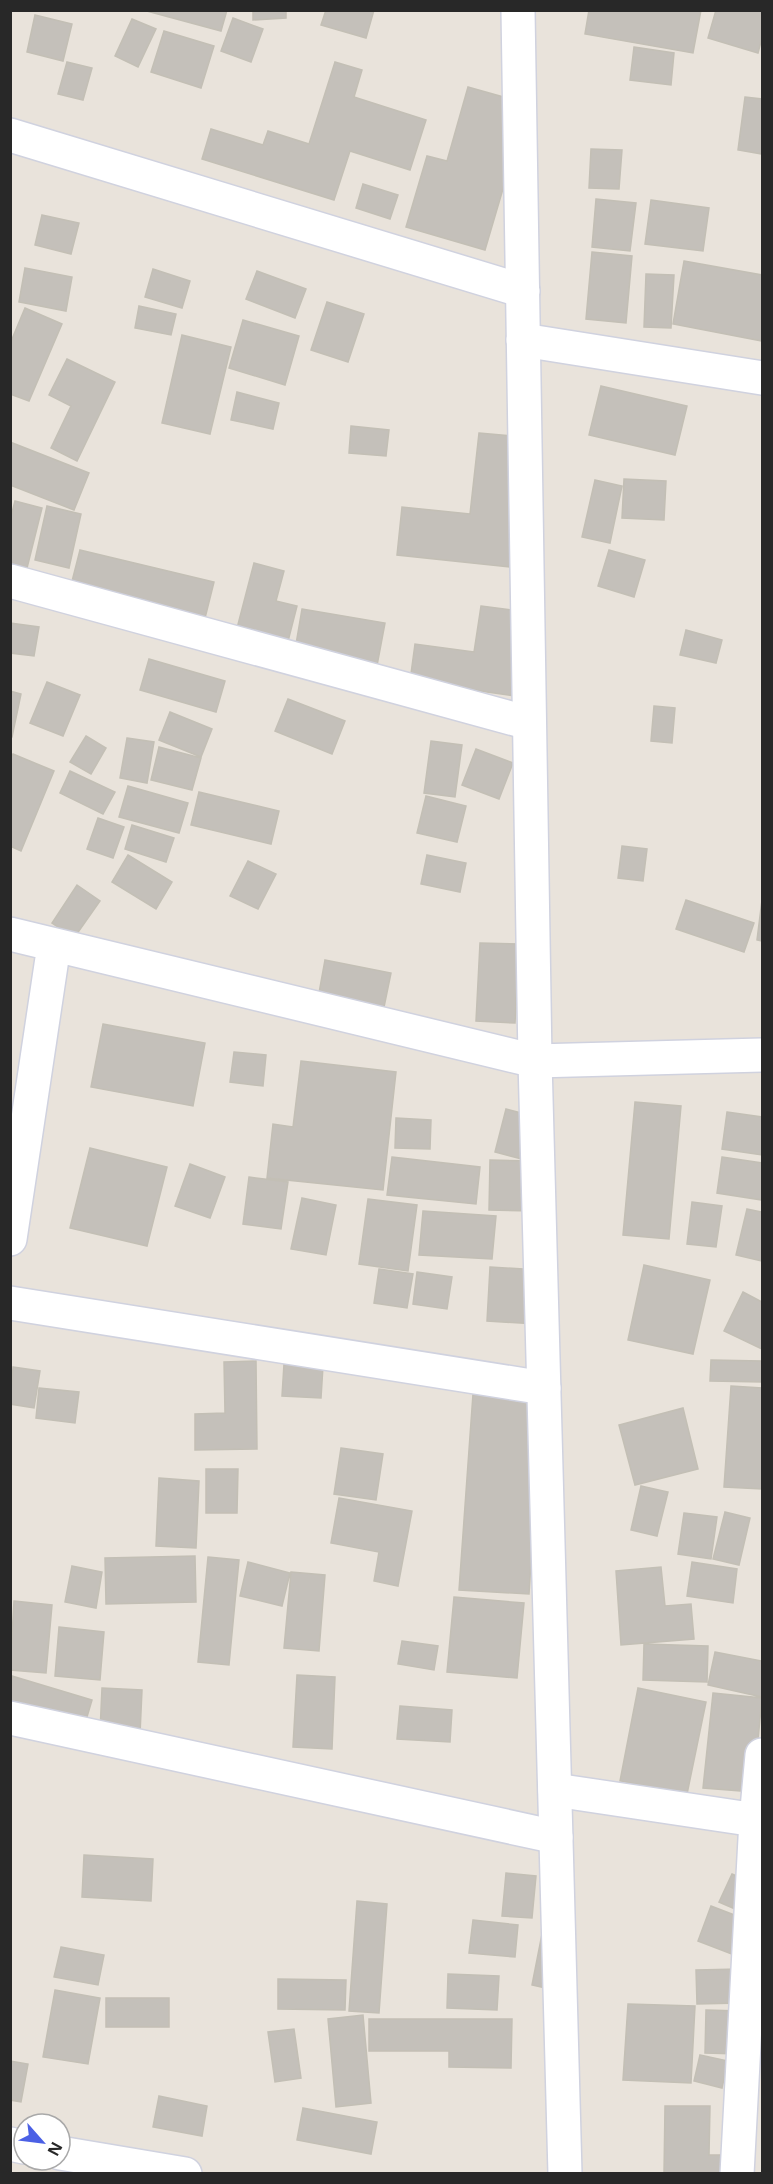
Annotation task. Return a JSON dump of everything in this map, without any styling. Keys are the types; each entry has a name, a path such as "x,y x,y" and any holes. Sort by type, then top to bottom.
{"street":[{"path":"518,10 534,1061 565,2174"},
{"path":"10,135 523,291"},
{"path":"523,340 762,378"},
{"path":"10,581 529,723"},
{"path":"10,934 534,1061 762,1055"},
{"path":"10,1239 54,945"},
{"path":"10,1303 544,1388"},
{"path":"10,1718 556,1837"},
{"path":"737,2174 762,1755"},
{"path":"555,1790 759,1821"},
{"path":"72,2155 185,2174"}],"building":[{"path":"143,10 227,10 221,31"},
{"path":"253,10 286,10 286,18 253,20"},
{"path":"326,10 374,10 366,38 321,25"},
{"path":"589,10 701,10 693,53 585,34"},
{"path":"716,10 762,10 762,38 758,53 708,38"},
{"path":"35,15 72,24 63,61 27,52"},
{"path":"233,18 263,29 251,62 221,51"},
{"path":"132,19 156,29 138,67 115,56"},
{"path":"164,31 214,46 201,88 151,72"},
{"path":"634,47 674,53 671,85 630,80"},
{"path":"67,62 92,68 83,100 58,94"},
{"path":"335,62 362,70 354,97 426,120 410,170 350,151 334,200 202,159 211,129 263,145 268,131 309,144"},
{"path":"468,87 528,104 485,250 406,227 427,156 447,161"},
{"path":"745,97 762,99 762,154 738,150"},
{"path":"591,149 622,150 619,189 589,188"},
{"path":"363,184 398,195 390,219 356,208"},
{"path":"596,199 636,203 630,251 592,247"},
{"path":"651,200 709,208 703,251 645,244"},
{"path":"42,215 79,223 71,254 35,245"},
{"path":"592,252 632,256 626,323 586,319"},
{"path":"684,261 762,275 762,341 673,324"},
{"path":"25,268 72,277 66,311 19,302"},
{"path":"153,269 190,281 182,308 145,297"},
{"path":"257,271 306,289 295,318 246,299"},
{"path":"646,274 674,275 671,328 644,327"},
{"path":"327,302 364,314 348,362 311,350"},
{"path":"139,306 176,314 171,335 135,328"},
{"path":"25,308 62,324 29,401 10,394 10,344"},
{"path":"243,320 299,336 285,385 229,368"},
{"path":"182,335 231,347 210,434 162,423"},
{"path":"67,359 115,382 77,461 51,448 71,406 49,395"},
{"path":"601,386 687,406 675,455 589,435"},
{"path":"237,392 279,403 273,429 231,420"},
{"path":"351,426 389,430 386,456 349,453"},
{"path":"479,433 525,437 510,567 397,555 402,507 470,514"},
{"path":"10,442 89,473 74,510 10,485"},
{"path":"624,479 666,481 664,520 622,518"},
{"path":"595,480 622,486 610,543 582,537"},
{"path":"15,501 42,508 26,572 10,568 10,520"},
{"path":"47,506 81,514 69,568 35,560"},
{"path":"80,550 214,582 201,634 67,601"},
{"path":"609,550 645,560 634,597 598,586"},
{"path":"254,563 284,571 276,601 297,606 286,649 235,636"},
{"path":"481,606 535,613 522,697 410,681 415,644 474,652"},
{"path":"302,609 385,623 376,671 294,656"},
{"path":"10,623 39,627 34,656 10,653"},
{"path":"686,630 722,640 716,663 680,655"},
{"path":"149,659 225,681 216,712 140,690"},
{"path":"47,682 80,695 63,736 30,723"},
{"path":"10,691 21,694 12,737 10,737"},
{"path":"288,699 345,721 332,754 275,731"},
{"path":"654,706 675,708 672,743 651,741"},
{"path":"170,712 212,729 201,757 159,740"},
{"path":"86,736 106,748 91,774 70,762"},
{"path":"127,738 154,742 147,783 120,778"},
{"path":"431,741 462,745 455,797 424,793"},
{"path":"159,747 201,758 192,790 151,780"},
{"path":"476,749 513,763 499,799 462,785"},
{"path":"13,754 54,771 21,851 10,846 10,761"},
{"path":"70,771 115,792 103,814 60,793"},
{"path":"128,786 188,803 179,833 119,817"},
{"path":"199,792 279,811 271,844 191,825"},
{"path":"426,796 466,806 457,842 417,833"},
{"path":"98,818 124,827 113,858 87,849"},
{"path":"132,825 174,838 166,862 125,849"},
{"path":"622,846 647,849 643,881 618,878"},
{"path":"128,855 172,882 156,909 112,882"},
{"path":"427,855 466,863 460,892 421,884"},
{"path":"248,861 276,874 258,909 230,896"},
{"path":"77,885 100,901 74,938 52,923"},
{"path":"686,900 754,923 744,952 676,929"},
{"path":"762,900 762,941 757,940"},
{"path":"480,943 519,944 515,1023 476,1021"},
{"path":"325,960 391,973 384,1007 319,993"},
{"path":"103,1024 205,1043 193,1106 91,1087"},
{"path":"234,1052 266,1055 263,1086 230,1082"},
{"path":"301,1061 396,1072 383,1190 267,1178 273,1124 293,1127"},
{"path":"635,1102 681,1106 669,1239 623,1235"},
{"path":"506,1109 533,1116 522,1159 495,1152"},
{"path":"727,1112 762,1117 762,1155 722,1149"},
{"path":"396,1118 431,1120 430,1149 395,1148"},
{"path":"90,1148 167,1167 147,1246 70,1228"},
{"path":"392,1157 480,1167 476,1204 387,1195"},
{"path":"722,1157 762,1163 762,1200 717,1193"},
{"path":"490,1160 534,1161 532,1211 489,1210"},
{"path":"190,1164 225,1177 210,1218 175,1206"},
{"path":"249,1177 288,1182 281,1229 243,1224"},
{"path":"302,1198 336,1205 326,1255 291,1249"},
{"path":"368,1199 417,1205 408,1271 359,1264"},
{"path":"692,1202 722,1206 716,1247 687,1244"},
{"path":"747,1209 762,1212 762,1261 736,1255"},
{"path":"423,1211 496,1216 492,1259 419,1255"},
{"path":"644,1265 710,1280 693,1354 628,1340"},
{"path":"490,1267 539,1270 536,1324 487,1321"},
{"path":"379,1269 413,1274 407,1308 374,1303"},
{"path":"417,1272 452,1277 447,1309 413,1304"},
{"path":"743,1292 762,1302 762,1349 724,1331"},
{"path":"711,1360 762,1361 762,1382 710,1381"},
{"path":"256,1361 257,1449 195,1450 195,1414 225,1413 224,1362"},
{"path":"284,1364 323,1366 321,1398 282,1396"},
{"path":"13,1367 40,1371 34,1408 10,1404"},
{"path":"731,1386 762,1388 762,1489 724,1487"},
{"path":"39,1388 79,1392 75,1423 36,1418"},
{"path":"473,1394 541,1399 529,1594 459,1590"},
{"path":"683,1408 698,1469 635,1485 619,1425"},
{"path":"341,1448 383,1454 376,1500 334,1494"},
{"path":"206,1469 238,1469 237,1513 206,1513"},
{"path":"159,1478 199,1481 196,1548 156,1546"},
{"path":"641,1486 668,1492 657,1536 631,1530"},
{"path":"339,1498 412,1511 398,1586 374,1581 379,1552 331,1543"},
{"path":"725,1512 750,1518 739,1565 713,1559"},
{"path":"684,1513 717,1517 711,1559 678,1554"},
{"path":"195,1556 196,1602 106,1604 105,1558"},
{"path":"208,1557 239,1560 229,1665 198,1662"},
{"path":"248,1562 290,1573 282,1606 240,1596"},
{"path":"692,1562 737,1569 733,1603 687,1596"},
{"path":"72,1566 102,1572 96,1608 65,1602"},
{"path":"661,1567 665,1606 691,1604 694,1639 621,1645 616,1571"},
{"path":"291,1572 325,1575 319,1651 284,1648"},
{"path":"454,1597 524,1603 517,1678 447,1672"},
{"path":"14,1601 52,1605 46,1673 10,1670"},
{"path":"59,1627 104,1632 100,1680 55,1676"},
{"path":"402,1641 438,1646 434,1670 398,1664"},
{"path":"644,1644 708,1646 707,1682 643,1680"},
{"path":"715,1652 762,1661 762,1697 708,1685"},
{"path":"297,1675 335,1677 332,1749 293,1747"},
{"path":"12,1676 92,1700 84,1727 10,1705"},
{"path":"102,1688 142,1690 140,1734 100,1732"},
{"path":"638,1688 706,1702 687,1794 620,1781"},
{"path":"713,1693 762,1698 753,1792 703,1788"},
{"path":"400,1706 452,1710 450,1742 397,1739"},
{"path":"84,1855 153,1859 151,1901 82,1897"},
{"path":"506,1873 536,1876 532,1918 502,1916"},
{"path":"732,1874 755,1884 742,1912 719,1902"},
{"path":"357,1901 387,1904 379,2013 349,2011"},
{"path":"711,1906 750,1921 737,1956 698,1941"},
{"path":"473,1920 518,1925 515,1957 469,1953"},
{"path":"543,1929 550,1989 532,1985"},
{"path":"61,1947 104,1955 98,1985 54,1977"},
{"path":"739,1969 740,2003 697,2004 696,1970"},
{"path":"448,1974 499,1976 497,2010 447,2008"},
{"path":"278,1979 346,1980 345,2010 278,2009"},
{"path":"55,1990 100,1998 88,2064 43,2057"},
{"path":"106,1998 169,1998 169,2027 106,2027"},
{"path":"628,2004 695,2006 691,2083 623,2080"},
{"path":"706,2010 740,2011 739,2054 705,2053"},
{"path":"363,2015 371,2103 336,2107 328,2019"},
{"path":"369,2019 512,2019 511,2068 449,2067 449,2051 369,2051"},
{"path":"294,2029 301,2078 275,2082 268,2032"},
{"path":"700,2055 728,2061 722,2088 694,2081"},
{"path":"10,2061 28,2064 21,2102 10,2100"},
{"path":"159,2096 207,2106 202,2136 153,2127"},
{"path":"665,2106 710,2106 709,2155 734,2155 734,2174 664,2174"},
{"path":"303,2108 377,2122 371,2154 297,2140"}]}
